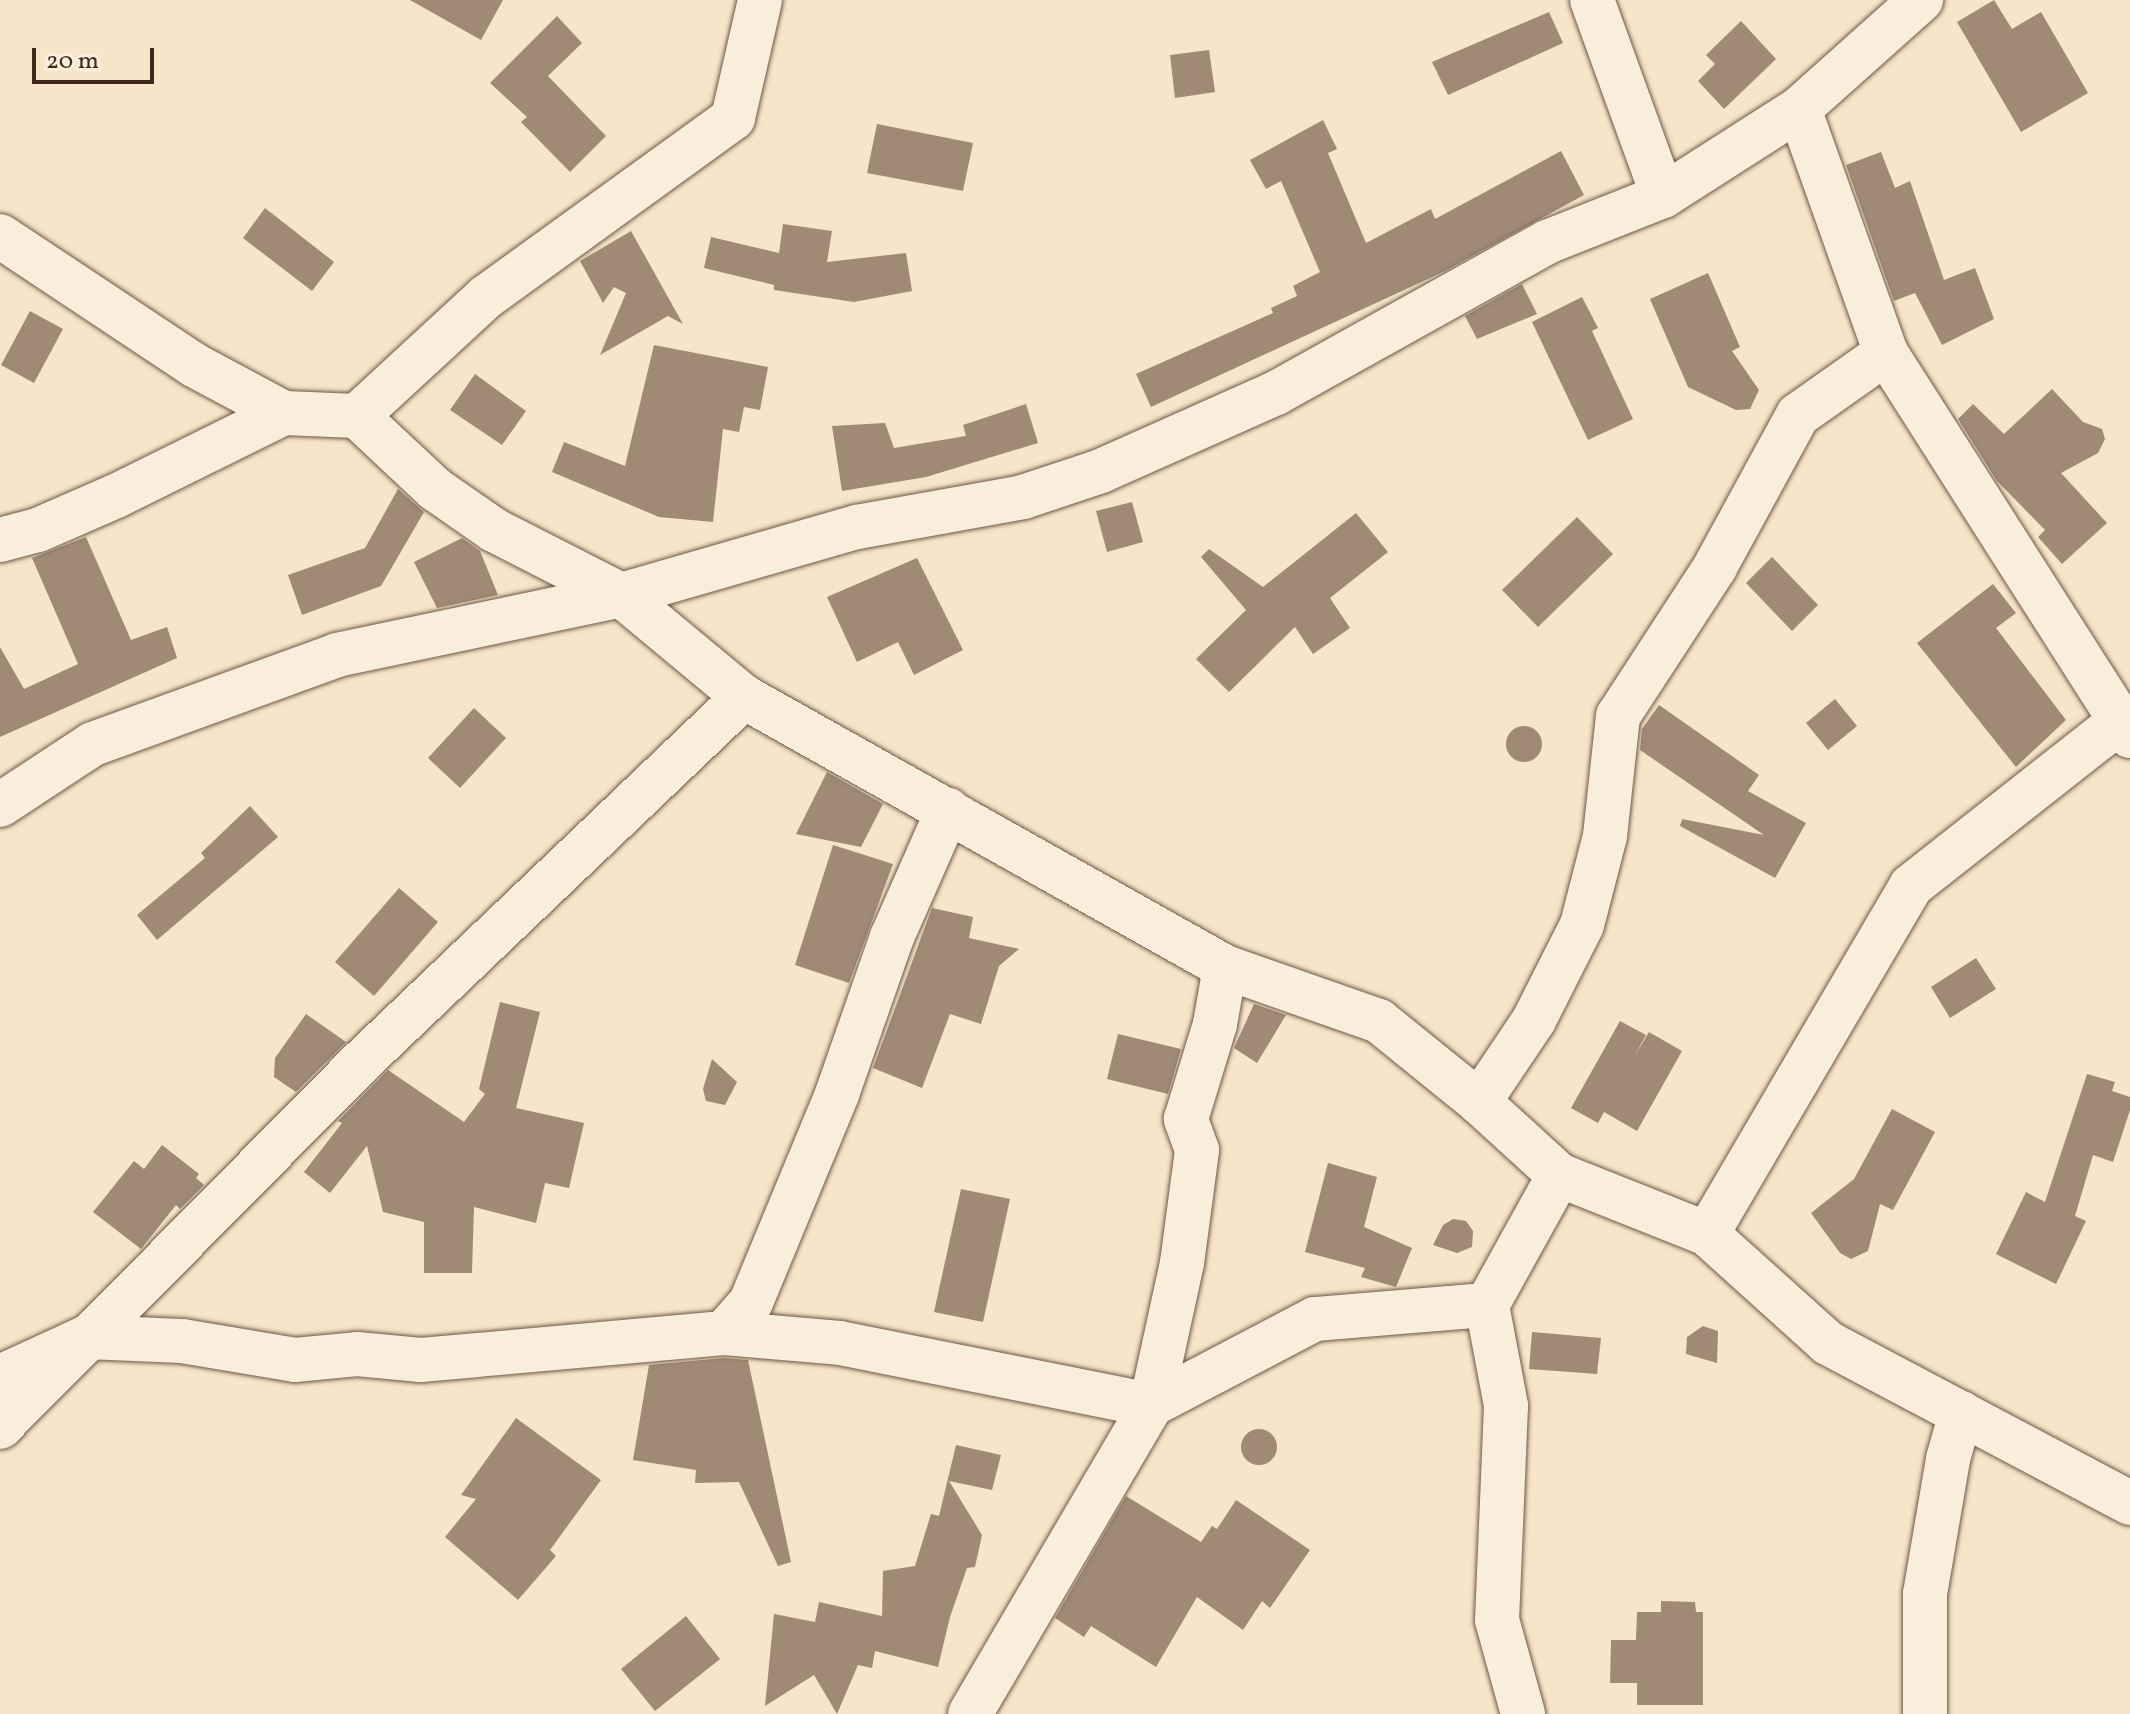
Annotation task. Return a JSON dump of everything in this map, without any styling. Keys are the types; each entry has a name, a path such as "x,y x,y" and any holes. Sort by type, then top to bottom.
{"street":[{"path":"357,416 486,297 733,118 760,0"},
{"path":"1592,0 1663,196"},
{"path":"0,805 93,744 337,655 621,595 857,527 1023,497 1101,471 1276,393 1547,242 1663,196 1799,109 1921,0"},
{"path":"1707,1234 1911,886 2124,729 1886,353 1799,109"},
{"path":"0,236 194,365 284,413 357,416 435,489 494,530 621,595 744,697 1225,967 1379,1021 1479,1102 1559,1175 1707,1234 1828,1343 2130,1503"},
{"path":"1479,1102 1534,1020 1582,925 1605,836 1618,716 1715,567 1798,415 1886,353"},
{"path":"0,540 38,530 116,496 284,413"},
{"path":"0,1427 361,1062 744,697"},
{"path":"724,1333 751,1302 837,1094 892,937 948,810"},
{"path":"970,1714 1151,1405 1194,1176 1197,1150 1186,1119 1215,1024 1225,967"},
{"path":"1523,1714 1497,1620 1506,1406 1487,1305 1559,1175"},
{"path":"0,1377 87,1337 182,1341 295,1360 357,1354 421,1360 724,1333 840,1343 1151,1405 1315,1319 1487,1305"},
{"path":"1925,1714 1925,1594 1945,1472 1961,1413"}],"building":[{"path":"410,0 503,0 481,40"},
{"path":"1994,0 2012,29 2041,12 2088,93 2021,132 1957,22"},
{"path":"1549,12 1563,43 1448,95 1432,62"},
{"path":"557,16 582,43 548,76 606,136 570,172 521,122 527,117 490,83"},
{"path":"1741,21 1776,59 1724,109 1698,81 1715,64 1706,55"},
{"path":"1209,50 1215,92 1175,98 1170,55"},
{"path":"1323,120 1337,149 1328,153 1366,243 1431,209 1435,219 1561,151 1584,195 1443,272 1151,407 1136,374 1273,313 1271,308 1297,296 1293,286 1320,272 1281,181 1266,189 1250,160"},
{"path":"877,124 973,143 963,191 867,173"},
{"path":"1881,152 1895,188 1910,181 1944,280 1975,268 1994,319 1942,345 1915,293 1894,301 1846,165"},
{"path":"265,208 334,262 312,291 243,238"},
{"path":"783,224 832,231 827,262 906,253 912,291 854,302 774,290 774,285 704,268 711,237 779,253"},
{"path":"631,231 683,324 668,316 600,355 626,293 614,287 603,303 580,261"},
{"path":"1708,273 1740,347 1732,351 1759,390 1750,409 1736,410 1688,387 1650,299"},
{"path":"1522,284 1537,314 1477,339 1465,316"},
{"path":"1582,297 1598,328 1592,331 1633,419 1588,440 1532,322"},
{"path":"30,311 63,329 34,383 1,365"},
{"path":"654,345 768,367 760,410 744,407 739,432 723,429 713,522 659,517 552,472 564,442 625,466"},
{"path":"475,374 526,411 502,445 450,410"},
{"path":"2052,389 2083,422 2102,429 2105,439 2098,453 2061,473 2107,523 2062,564 2038,537 2045,530 1997,481 1958,419 1973,404 2004,434"},
{"path":"1026,404 1038,443 926,477 842,491 832,426 885,423 894,448 966,436 963,425"},
{"path":"398,489 424,512 381,586 302,615 288,575 365,548"},
{"path":"1132,502 1143,542 1107,552 1096,511"},
{"path":"1356,513 1388,552 1330,598 1350,628 1313,654 1295,627 1229,692 1196,659 1246,610 1201,557 1209,549 1263,587"},
{"path":"1577,517 1613,554 1538,627 1502,590"},
{"path":"86,537 131,640 167,627 177,658 0,737 0,647 24,689 78,664 32,558"},
{"path":"462,538 480,551 498,595 437,608 414,562"},
{"path":"1772,557 1818,605 1792,631 1746,583"},
{"path":"917,558 963,650 914,675 898,642 857,662 827,597"},
{"path":"1993,584 2016,613 1996,628 2066,720 2016,767 1917,643"},
{"path":"1835,699 1857,726 1828,750 1806,723"},
{"path":"1659,705 1759,775 1748,791 1806,823 1775,878 1680,826 1682,819 1764,835 1640,750 1642,729"},
{"path":"474,708 506,738 460,788 428,758"},
{"path":"1524,726 1536,732 1542,744 1536,756 1524,762 1512,756 1506,744 1512,732"},
{"path":"827,772 883,804 861,847 796,834"},
{"path":"250,806 278,837 157,940 137,915 205,858 201,853"},
{"path":"833,845 893,864 849,983 795,965"},
{"path":"399,888 438,922 374,996 335,962"},
{"path":"932,908 973,917 969,938 1019,949 999,966 981,1024 950,1014 922,1088 873,1068"},
{"path":"1976,958 1996,989 1950,1018 1931,987"},
{"path":"500,1002 540,1012 516,1108 584,1123 569,1188 545,1183 536,1223 474,1207 472,1273 424,1273 424,1222 383,1212 367,1146 330,1193 304,1172 342,1123 338,1121 388,1070 464,1122 485,1094 479,1089"},
{"path":"1254,1004 1286,1015 1257,1063 1234,1048"},
{"path":"306,1014 346,1042 296,1092 274,1077 275,1058"},
{"path":"1620,1021 1646,1035 1634,1057 1649,1032 1682,1051 1637,1131 1604,1112 1598,1123 1571,1108"},
{"path":"1118,1034 1181,1049 1168,1094 1107,1079"},
{"path":"712,1059 737,1082 725,1105 706,1101 703,1089"},
{"path":"2087,1074 2115,1082 2112,1091 2130,1097 2130,1110 2113,1162 2093,1155 2075,1216 2086,1221 2056,1284 1996,1254 2026,1192 2045,1202"},
{"path":"1892,1109 1935,1132 1893,1210 1880,1204 1868,1251 1851,1259 1840,1253 1811,1213 1854,1179"},
{"path":"162,1145 199,1174 196,1178 204,1185 180,1209 176,1205 141,1249 93,1212 134,1161 144,1169"},
{"path":"1328,1163 1377,1177 1364,1227 1412,1248 1396,1287 1361,1277 1365,1268 1305,1252"},
{"path":"961,1189 1010,1199 983,1322 934,1312"},
{"path":"1453,1219 1466,1221 1473,1231 1472,1247 1457,1253 1433,1245 1443,1225"},
{"path":"1703,1326 1718,1331 1717,1363 1686,1354 1687,1337"},
{"path":"1532,1332 1601,1338 1597,1374 1529,1369"},
{"path":"724,1358 748,1360 791,1562 778,1566 739,1482 695,1483 696,1470 633,1460 649,1365"},
{"path":"516,1418 601,1480 550,1550 556,1556 518,1600 445,1537 476,1499 461,1495"},
{"path":"1259,1429 1271,1435 1277,1447 1271,1459 1259,1465 1247,1459 1241,1447 1247,1435"},
{"path":"956,1445 1001,1455 992,1490 949,1481 982,1535 975,1567 967,1568 950,1617 938,1667 875,1651 872,1668 858,1665 837,1714 814,1675 765,1706 774,1614 815,1622 819,1602 882,1616 883,1571 915,1566 931,1514 939,1516"},
{"path":"1126,1496 1201,1542 1212,1526 1217,1529 1236,1500 1310,1550 1270,1608 1262,1601 1243,1630 1197,1597 1156,1667 1091,1626 1084,1637 1055,1618"},
{"path":"1661,1601 1695,1602 1696,1612 1703,1612 1703,1705 1637,1705 1637,1683 1610,1683 1611,1640 1636,1640 1637,1612 1661,1612"},
{"path":"686,1616 720,1659 655,1711 621,1669"}]}
